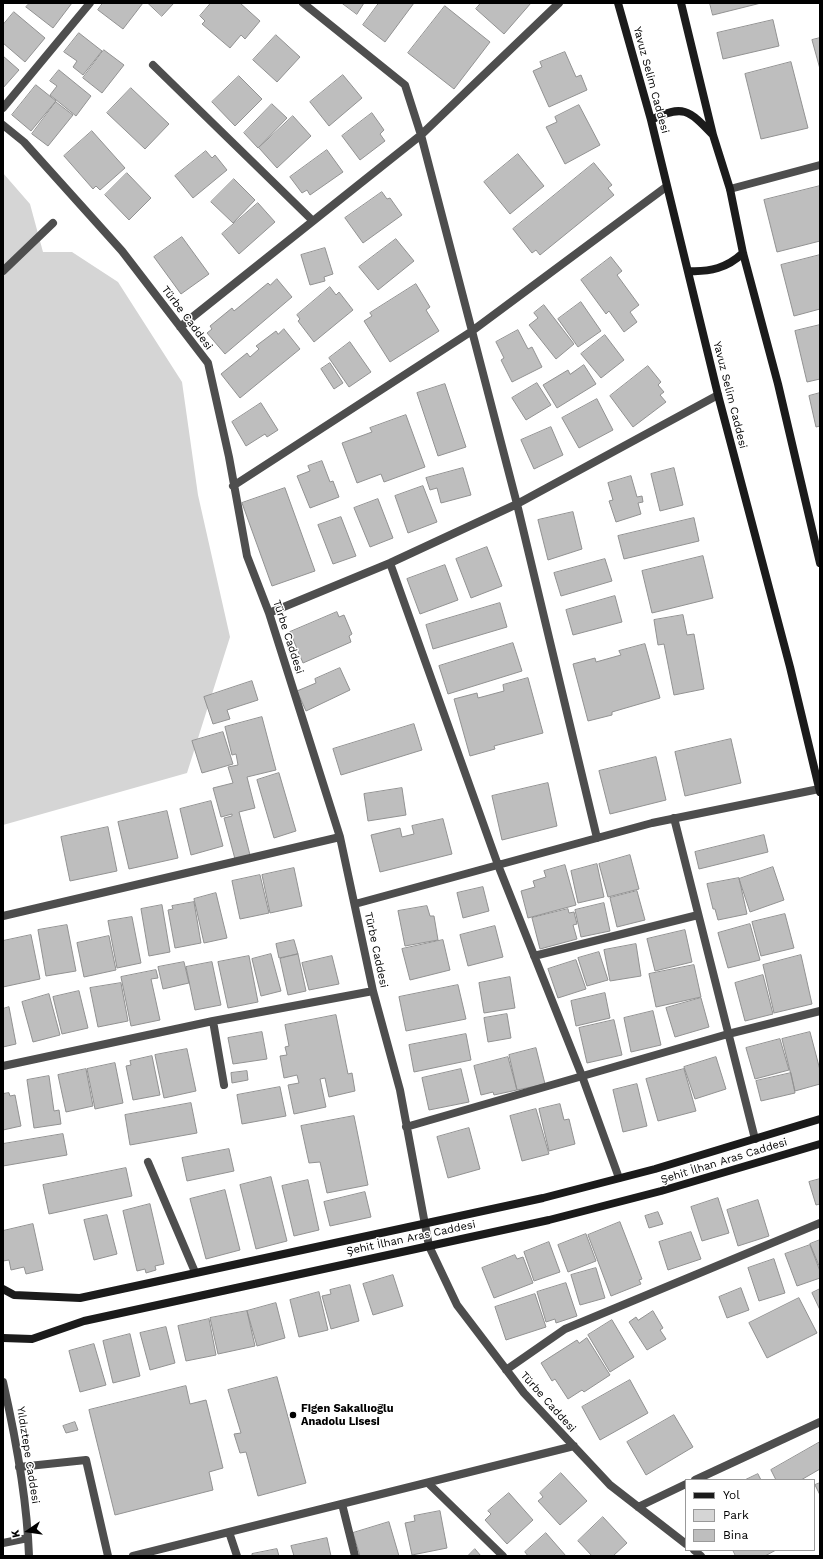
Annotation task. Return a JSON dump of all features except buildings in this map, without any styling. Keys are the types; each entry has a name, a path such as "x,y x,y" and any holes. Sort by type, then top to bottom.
{"main road":[{"name":"Yavuz Selim Caddesi","path":"618,3 651,120 666,187 689,272 718,395 790,667 820,790"},
{"path":"681,3 713,134 730,189 743,253 778,384 818,548 820,563"},
{"path":"651,120 663,114 677,111 686,112 694,115 713,134"},
{"path":"689,272 709,271 722,268 743,253"},
{"name":"Şehit İlhan Aras Caddesi","path":"3,1289 14,1295 80,1298 544,1198 756,1139 820,1119"},
{"name":"Şehit İlhan Aras Caddesi","path":"3,1338 32,1339 84,1320 549,1220 661,1191 820,1144"}],"street":[{"path":"3,108 90,3"},
{"path":"303,3 405,85 421,136 517,504 597,838"},
{"path":"180,327 421,136 559,3"},
{"path":"153,65 313,221"},
{"name":"Türbe Caddesi","path":"3,125 24,142 122,251 208,363 229,457 233,486 247,556 269,613 340,837 373,991 400,1090 429,1246 457,1305 524,1394 610,1485 685,1543"},
{"path":"730,189 820,165"},
{"path":"233,486 472,331 666,187"},
{"path":"3,271 53,223"},
{"path":"269,613 390,563 517,504 718,395"},
{"path":"390,563 498,865 582,1076 619,1178"},
{"path":"355,904 674,818 820,790"},
{"path":"674,818 756,1139"},
{"path":"3,916 340,837"},
{"path":"534,956 698,915"},
{"path":"3,1066 213,1021 373,991"},
{"path":"406,1127 728,1034 820,1012"},
{"path":"213,1021 224,1085"},
{"path":"148,1162 195,1272"},
{"path":"506,1370 566,1329 820,1223"},
{"name":"Yıldıztepe Caddesi","path":"3,1382 7,1413 19,1467 29,1556"},
{"path":"697,1479 820,1422"},
{"path":"133,1556 574,1446"},
{"path":"19,1467 86,1460 108,1556"},
{"path":"428,1483 503,1556"},
{"path":"638,1507 685,1484"},
{"path":"342,1504 355,1556"},
{"path":"229,1532 237,1556"},
{"path":"3,1542 28,1538"}],"green space":[{"path":"3,173 30,204 43,252 72,252 118,282 182,382 198,495 230,637 187,773 3,825"}],"place":[{"name":"Figen Sakallıoğlu Anadolu Lisesi","path":"293,1415"}]}
